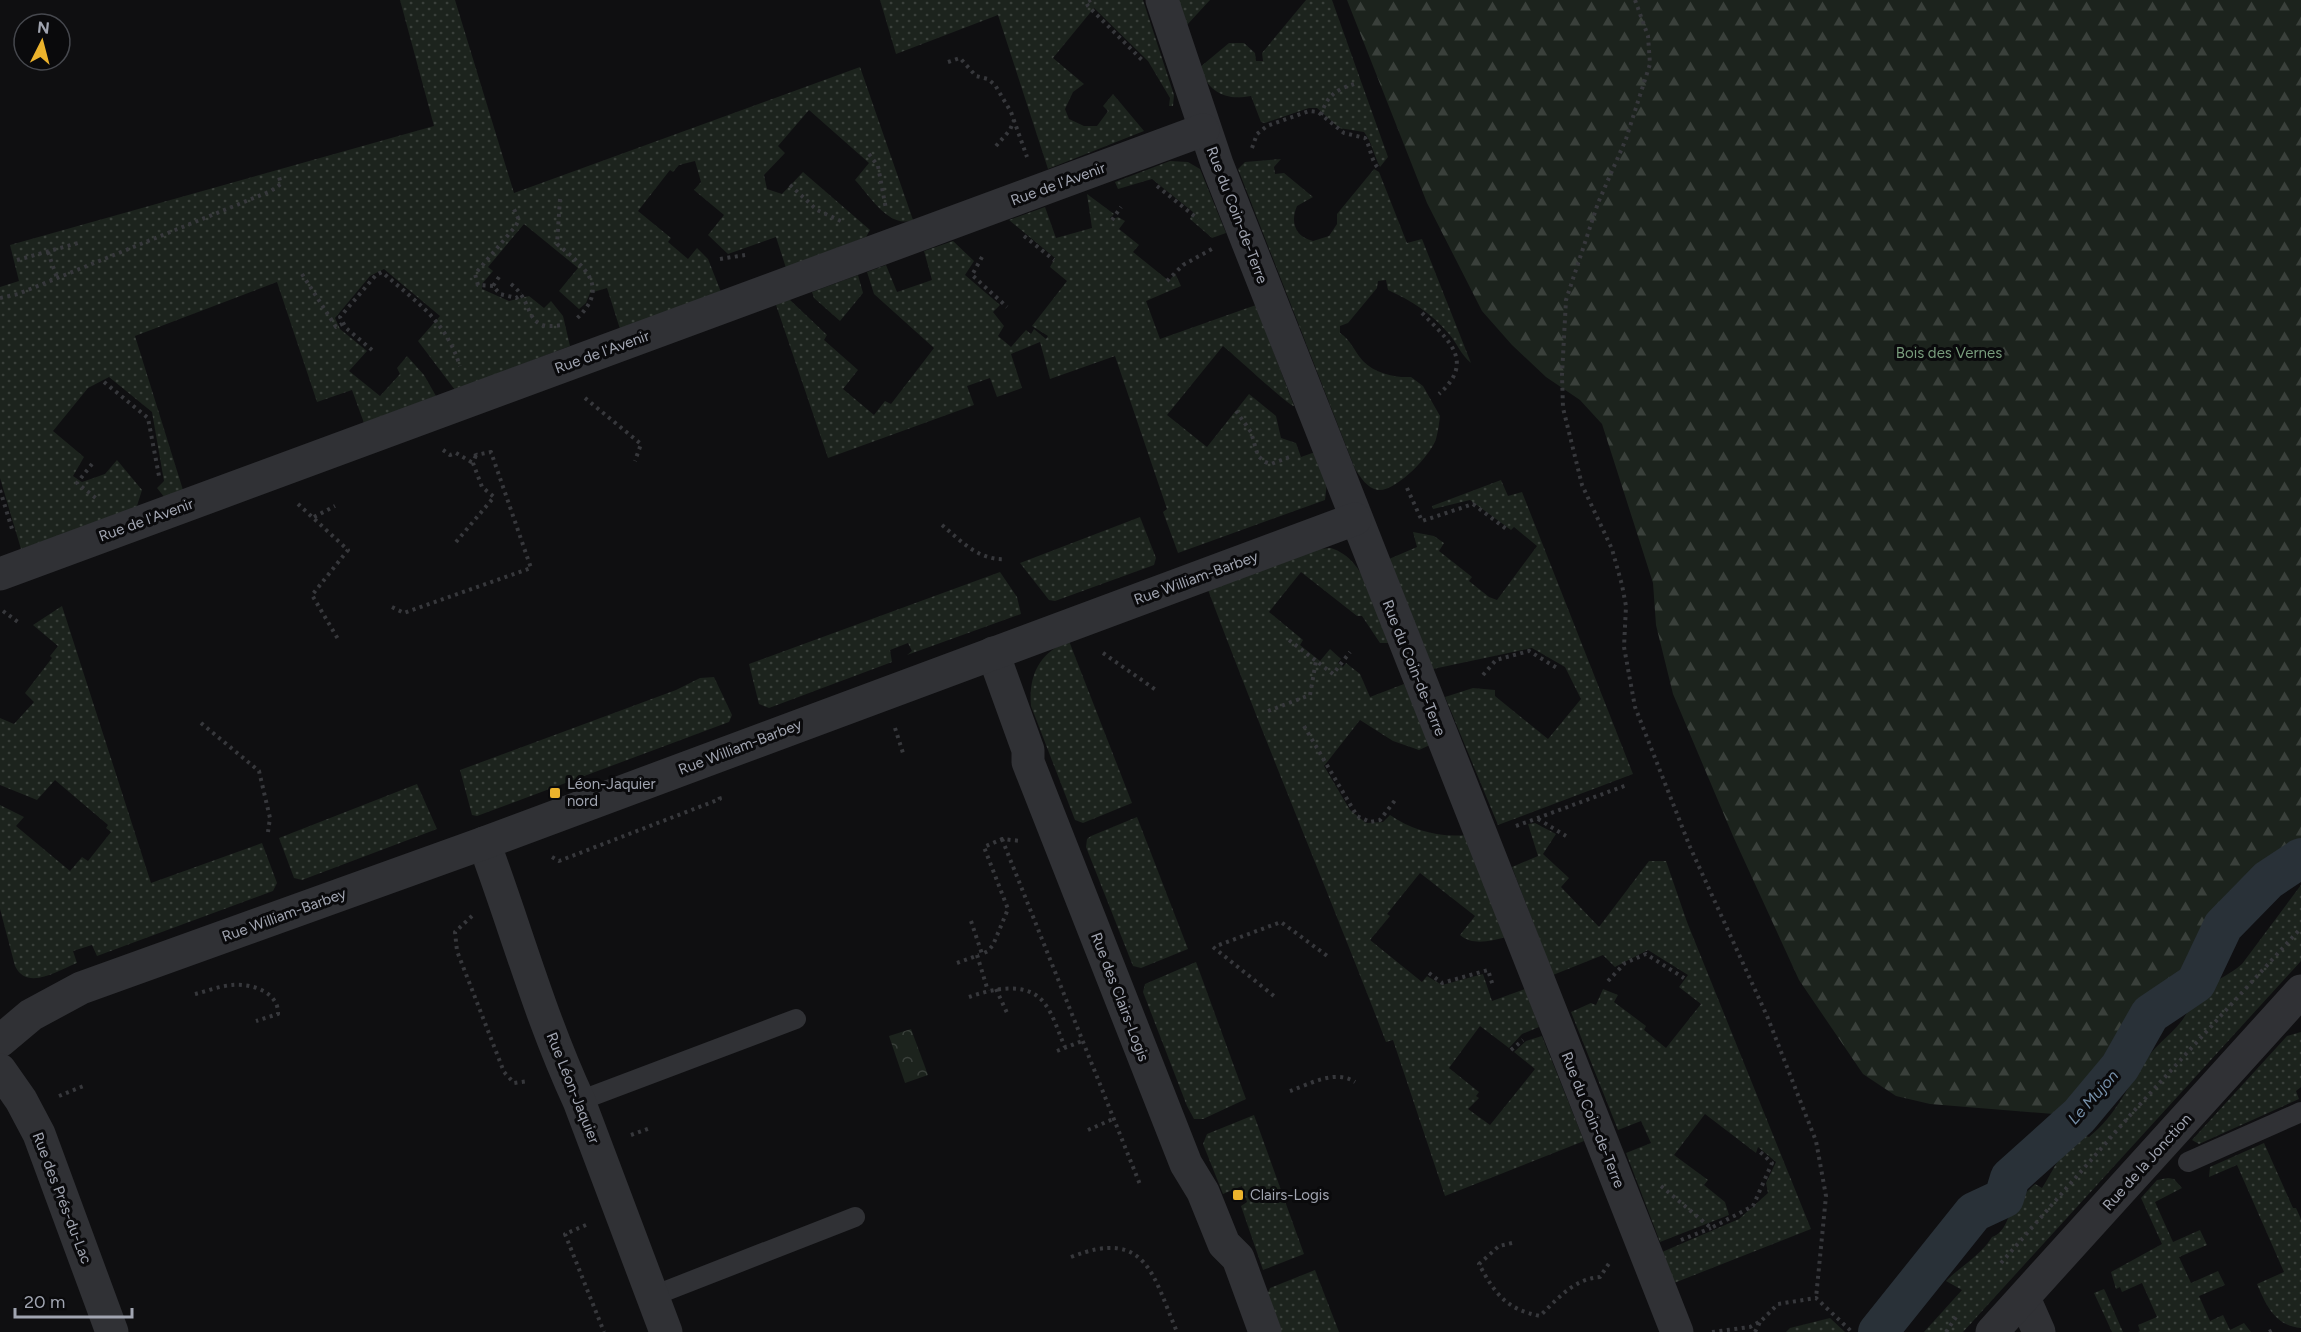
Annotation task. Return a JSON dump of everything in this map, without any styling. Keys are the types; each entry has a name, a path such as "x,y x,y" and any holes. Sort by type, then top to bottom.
{"street":[{"name":"Rue du Coin-de-Terre","path":"1162,0 1203,130 1677,1332"},
{"name":"Rue de l'Avenir","path":"0,574 1203,130"},
{"name":"Rue William-Barbey","path":"0,1041 31,1015 81,988 484,843 1355,519"},
{"name":"Rue des Clairs-Logis","path":"993,653 1028,750 1028,762 1186,1164 1203,1192 1224,1244 1238,1258 1265,1332"},
{"name":"Rue Léon-Jaquier","path":"484,843 507,904 514,936 563,1068 579,1101 666,1332"},
{"name":"Rue de la Jonction","path":"1992,1332 2301,991"},
{"name":"Rue des Prés-du-Lac","path":"0,1070 16,1092 39,1134 112,1332"},
{"path":"2024,1298 2039,1332"}],"lane":[{"path":"579,1101 796,1019"},
{"path":"2188,1162 2301,1112"},
{"path":"653,1296 855,1217"}],"path":[{"path":"1091,0 1086,2 1088,6 1145,63"},
{"path":"1635,0 1648,36 1650,64 1626,139 1598,203 1566,300 1562,375 1563,408 1582,485 1612,549 1622,585 1626,606 1624,647 1635,706 1690,847 1767,1016 1816,1141 1826,1196 1816,1298"},
{"path":"948,62 960,58 976,76 988,79 995,85 1014,120 1027,157 1025,165"},
{"path":"1321,115 1326,101 1333,92 1354,84"},
{"path":"1251,149 1257,134 1267,126 1309,111 1321,115 1344,133 1365,138 1369,154 1378,168"},
{"path":"996,146 1010,130 1014,120"},
{"path":"869,154 878,166 888,216"},
{"path":"0,298 57,278 271,190 280,184 279,177"},
{"path":"1152,182 1207,226"},
{"path":"790,185 817,210 851,226"},
{"path":"512,284 522,294 537,324 547,327 573,322 581,316 592,297 592,284 586,268 557,244 560,199"},
{"path":"513,207 519,220 475,274 478,285 493,286 508,297 516,298 522,294"},
{"path":"1112,220 1121,207"},
{"path":"17,260 82,242"},
{"path":"1167,281 1183,265 1210,251 1214,246"},
{"path":"48,252 57,278"},
{"path":"720,259 745,255"},
{"path":"982,257 972,275 1007,307"},
{"path":"372,350 342,324 340,316 376,275 382,272 445,330 471,400"},
{"path":"302,274 336,327 342,324"},
{"path":"493,286 499,277"},
{"path":"1422,314 1451,344 1458,361 1455,375 1439,394"},
{"path":"552,370 641,444 635,461"},
{"path":"104,382 148,418 160,481"},
{"path":"1236,411 1251,432 1258,456 1265,462 1271,464 1294,455"},
{"path":"392,607 404,613 531,568 491,452 476,454 473,463 482,487 494,497 456,542"},
{"path":"1407,488 1422,521 1473,504 1509,531"},
{"path":"0,490 14,536"},
{"path":"335,506 314,517 348,550 312,595 338,639"},
{"path":"942,525 971,550 995,560 1006,559"},
{"path":"0,609 18,622"},
{"path":"1289,640 1333,674 1350,652"},
{"path":"1483,675 1496,660 1528,651 1557,668"},
{"path":"1097,656 1104,653 1156,690"},
{"path":"1268,711 1310,695 1316,660"},
{"path":"201,723 259,771 270,818 268,832"},
{"path":"894,723 903,753"},
{"path":"1304,726 1357,816 1370,822 1380,820 1396,799"},
{"path":"1482,839 1628,785"},
{"path":"1538,818 1566,836"},
{"path":"957,963 979,955 993,945 1008,909 984,847 1002,839 1141,1187"},
{"path":"507,904 471,917 455,932 457,951 504,1072 514,1083 523,1083 563,1068"},
{"path":"971,921 988,991"},
{"path":"1219,945 1281,922 1330,958"},
{"path":"2000,1264 2133,1112 2301,928"},
{"path":"1213,947 1274,996"},
{"path":"1608,981 1625,963 1646,954 1684,978"},
{"path":"1429,973 1442,983 1488,970 1493,986"},
{"path":"195,994 233,985 254,987 273,997 279,1007 278,1014 256,1021"},
{"path":"996,989 1008,1015"},
{"path":"969,997 996,989 1013,989 1029,993 1044,1002 1065,1047"},
{"path":"1057,1051 1083,1041"},
{"path":"1290,1091 1327,1077 1349,1078 1355,1082"},
{"path":"56,1097 86,1085"},
{"path":"1088,1131 1113,1119"},
{"path":"1652,1179 1711,1228 1753,1206 1772,1163 1758,1150"},
{"path":"604,1332 565,1234 620,1210"},
{"path":"1512,1243 1499,1246 1479,1264 1503,1301 1521,1312 1540,1316 1569,1288 1588,1278 1600,1277 1617,1249 1641,1240"},
{"path":"1071,1257 1103,1249 1125,1250 1140,1257 1149,1266 1177,1332"},
{"path":"1816,1298 1852,1332"},
{"path":"1711,1332 1750,1327 1761,1321 1778,1304 1816,1298"},
{"path":"1946,1332 1957,1316"},
{"path":"1755,1332 1761,1321"}],"green space":[{"path":"400,0 455,0 514,193 860,67 913,220 904,222 896,220 888,216 874,202 855,180 869,163 809,110 778,146 785,153 764,175 767,189 782,194 803,172 870,230 866,237 786,268 776,237 728,254 708,235 724,215 694,190 701,182 695,161 679,165 673,172 670,170 638,211 671,238 668,242 688,259 697,248 708,259 721,292 620,329 607,288 590,293 586,303 579,309 559,291 578,268 524,224 488,267 493,271 482,284 482,289 509,301 529,296 544,308 551,301 563,316 570,346 455,390 418,341 440,316 384,269 370,276 335,318 340,329 367,351 349,371 380,396 400,374 397,368 407,356 424,375 436,396 364,423 352,390 317,402 277,282 135,336 183,490 165,498 157,488 164,481 152,412 109,377 88,388 53,431 84,457 73,476 82,482 105,474 117,460 142,490 136,509 21,549 0,478 0,287 19,281 10,245 434,126"},
{"path":"880,0 1143,0 1174,95 1173,106 1169,106 1170,98 1148,61 1094,8 1053,58 1084,84 1073,92 1065,109 1069,119 1084,126 1097,126 1108,111 1103,106 1113,94 1144,131 1048,169 998,15 896,54"},
{"path":"1178,0 1210,0 1186,26"},
{"path":"1306,0 1332,0 1388,157 1380,167 1364,132 1339,128 1317,108 1309,108 1265,123 1261,122 1251,96 1233,97 1219,93 1208,83 1199,68 1229,43 1244,43 1255,53 1256,61 1263,61 1262,53"},
{"name":"Bois des Vernes","path":"1347,0 2301,0 2301,858 2268,880 2223,926 2196,983 2150,1015 2120,1067 2079,1116 1930,1104 1896,1096 1863,1074 1799,980 1733,836 1673,694 1656,625 1653,583 1602,424 1580,400 1546,377 1512,345 1482,311 1427,203"},
{"path":"1281,159 1274,167 1275,174 1284,173 1313,197 1297,206 1294,223 1302,236 1313,241 1329,236 1337,224 1337,214 1374,169 1379,172 1407,243 1422,239 1471,363 1435,320 1421,308 1388,290 1386,280 1378,281 1377,288 1348,323 1340,326 1340,333 1373,369 1399,377 1411,377 1423,386 1440,416 1436,439 1427,454 1403,479 1385,489 1378,490 1371,487 1355,469 1238,169 1245,162"},
{"path":"1170,161 1188,162 1200,169 1226,233 1212,238 1190,219 1193,212 1152,179 1118,189 1115,182"},
{"path":"1087,194 1114,214 1110,218 1112,220 1118,217 1125,221 1119,229 1139,245 1133,252 1169,281 1175,273 1181,286 1146,301 1160,339 1256,305 1294,406 1223,346 1167,415 1207,447 1249,394 1276,416 1281,438 1296,443 1301,457 1315,452 1327,482 1325,500 1178,553 1163,512 1167,509 1115,356 1050,379 1040,342 1011,354 1022,388 997,397 990,378 967,386 974,405 828,458 776,305 789,299 827,335 824,340 858,370 843,389 874,415 885,401 891,404 934,348 874,294 867,272 886,265 897,292 932,280 924,251 953,241 974,261 965,275 1000,305 993,312 1004,326 998,336 1011,347 1026,330 1031,334 1034,329 1046,339 1048,336 1032,326 1067,281 1050,267 1055,258 1009,220 1045,207 1056,238 1092,228"},
{"path":"858,275 863,293 840,321 814,298 812,292"},
{"path":"1501,480 1508,496 1522,492 1633,774 1498,825 1445,697 1473,688 1495,690 1495,696 1548,739 1581,699 1565,667 1532,648 1433,669 1389,559 1417,547 1413,532 1434,536 1444,543 1439,551 1472,577 1469,581 1489,597 1497,600 1537,546 1514,527 1511,530 1470,500 1433,509 1432,506"},
{"path":"1140,517 1156,558 1154,565 1055,601 1049,600 1020,563"},
{"path":"1331,548 1343,554 1362,574 1388,643 1380,643 1362,616 1357,616 1301,572 1269,612 1303,640 1300,645 1320,661 1330,649 1341,659 1338,663 1343,667 1346,663 1360,674 1370,697 1404,684 1430,745 1419,750 1393,741 1360,720 1324,766 1350,810 1366,823 1383,822 1390,815 1426,832 1466,835 1506,937 1476,942 1460,935 1475,916 1420,873 1387,914 1390,916 1370,940 1422,982 1427,976 1442,985 1483,974 1492,1001 1525,989 1539,1027 1522,1034 1509,1048 1480,1026 1449,1068 1479,1092 1476,1096 1479,1098 1468,1109 1490,1125 1535,1069 1514,1052 1526,1041 1542,1036 1584,1141 1445,1196 1393,1040 1386,1042 1208,590 1318,549"},
{"path":"1000,572 1017,597 1021,614 907,655 912,651 908,643 890,650 892,662 769,708 759,704 749,664"},
{"path":"62,606 151,883 262,843 277,883 273,891 97,956 92,945 73,951 77,963 52,974 35,978 20,973 15,966 0,909 0,805 24,817 16,826 70,871 82,857 88,861 111,832 106,828 108,825 55,780 37,800 0,785 0,718 14,724 34,702 25,693 52,658 50,656 58,646 33,625"},
{"path":"1069,641 1132,803 1083,823 1075,820 1031,706 1032,684 1038,666 1050,651"},
{"path":"714,677 732,715 729,722 477,816 472,815 460,770 676,690 700,678"},
{"path":"417,784 437,829 302,880 294,878 279,838"},
{"path":"1137,817 1188,949 1141,968 1133,966 1086,847 1087,839 1091,836"},
{"path":"1535,823 1556,834 1543,854 1569,878 1561,887 1599,927 1649,861 1666,861 1687,922 1811,1229 1674,1283 1662,1252 1739,1219 1768,1193 1766,1183 1776,1162 1758,1147 1756,1153 1705,1114 1674,1155 1708,1180 1704,1185 1725,1202 1729,1215 1660,1242 1626,1153 1651,1143 1641,1121 1618,1130 1571,1012 1591,1003 1596,1005 1603,989 1618,995 1614,1002 1646,1026 1644,1030 1666,1048 1701,1004 1679,987 1688,975 1648,950 1615,967 1603,955 1553,975 1512,867 1538,856 1528,824"},
{"path":"2301,885 2301,961 1963,1332 1924,1332 1962,1290 1946,1281 2000,1232 2014,1206 2035,1184 2042,1188 2076,1133 2089,1137 2108,1118 2151,1053 2180,1023 2199,994 2242,964"},
{"path":"1196,962 1246,1099 1203,1119 1194,1119 1187,1106 1143,992 1145,984"},
{"path":"911,1029 928,1075 905,1083 889,1036"},
{"path":"2301,1032 2301,1087 2296,1091 2299,1099 2199,1144 2192,1140 2287,1036"},
{"path":"1254,1115 1304,1254 1263,1270 1241,1206 1247,1202 1242,1186 1223,1194 1203,1144 1207,1134"},
{"path":"2264,1143 2293,1208 2296,1208 2301,1219 2301,1328 2278,1319 2268,1307 2257,1284 2284,1272 2237,1165 2209,1177 2210,1167"},
{"path":"2174,1179 2182,1188 2155,1202 2173,1242 2200,1230 2207,1245 2179,1257 2191,1283 2218,1271 2225,1285 2199,1296 2210,1321 2223,1315 2230,1330 2244,1323 2251,1332 2138,1332 2140,1331 2138,1325 2157,1317 2142,1283 2122,1292 2120,1287 2116,1289 2111,1272 2162,1244 2141,1198 2157,1180"},
{"path":"1315,1270 1339,1332 1278,1332 1265,1299 1270,1288"},
{"path":"2104,1289 2123,1332 2112,1332 2094,1293"},
{"path":"1830,1318 1845,1332 1786,1332 1790,1328"}],"waterway":[{"name":"Le Mujon","path":"1878,1332 1974,1212 2004,1198 2010,1178 2079,1116 2120,1067 2150,1014 2196,983 2223,926 2268,880 2301,858"}],"place":[{"name":"Léon-Jaquier nord","path":"555,793"},
{"name":"Clairs-Logis","path":"1238,1195"}]}
